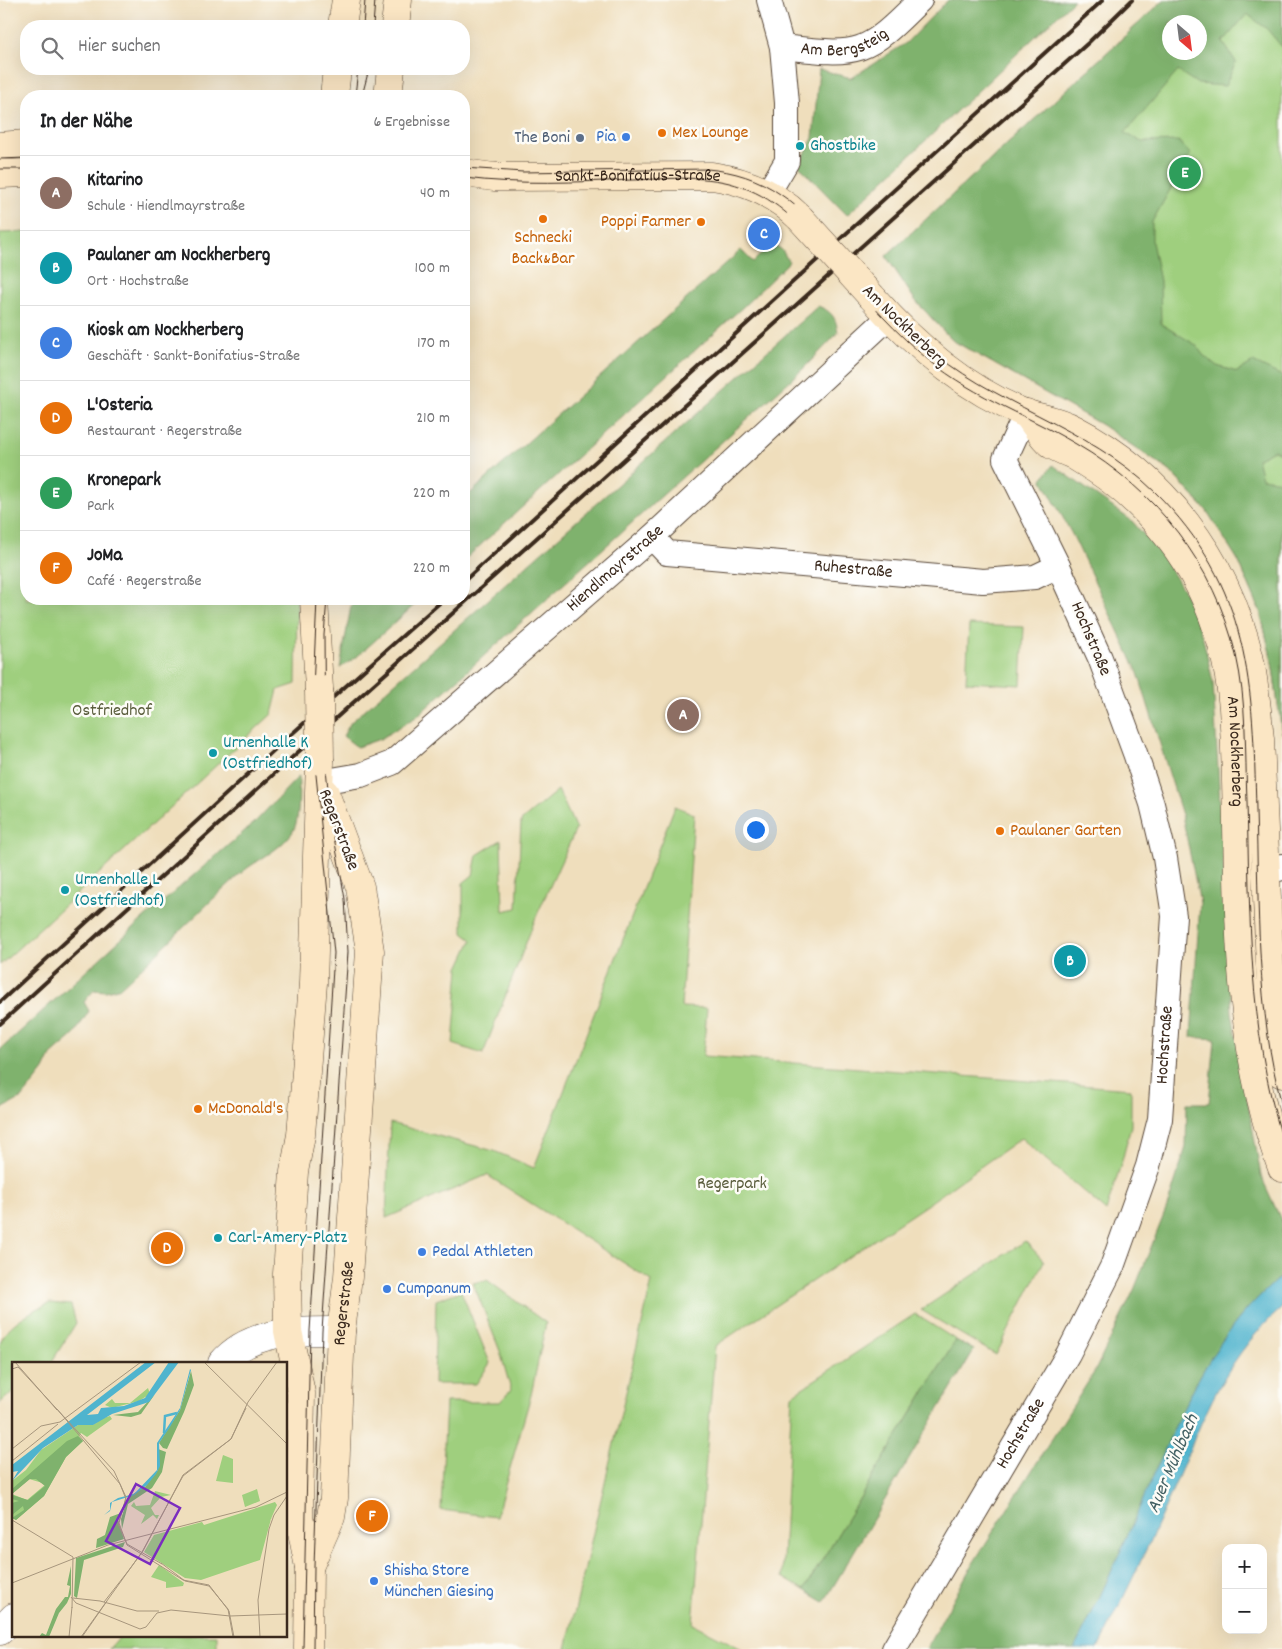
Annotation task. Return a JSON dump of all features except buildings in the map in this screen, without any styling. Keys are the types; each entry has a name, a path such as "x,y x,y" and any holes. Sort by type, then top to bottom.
{"main road":[{"path":"343,20 346,0"},
{"path":"396,20 398,0"},
{"path":"335,90 336,75"},
{"path":"389,90 390,75"},
{"path":"0,146 20,144"},
{"path":"0,174 20,173"},
{"name":"Sankt-Bonifatius-Straße","path":"470,174 504,177 699,175 738,181 768,193 790,208 800,218"},
{"name":"Am Nockherberg","path":"800,218 881,307 944,367 979,390 1026,413 1055,420 1075,429 1110,450 1144,476 1187,523 1220,576 1237,615 1253,675 1274,868 1272,1012 1282,1074"},
{"name":"Am Nockherberg","path":"1026,413 1051,445 1072,454 1110,479 1159,524 1174,542 1189,567 1216,622 1230,677 1233,708 1241,944 1248,1035 1257,1087 1282,1168"},
{"path":"314,605 320,772"},
{"path":"318,680 329,605"},
{"name":"Regerstraße","path":"309,1567 331,1517 334,1498 341,1331 349,1268 370,951 360,887 320,772"},
{"name":"Regerstraße","path":"308,1649 309,1567 299,1517 301,1393 288,1331 287,1274 294,1172 302,1135 313,983 320,772"}],"street":[{"path":"768,193 787,161 787,103 782,48 769,0"},
{"name":"Am Bergsteig","path":"782,48 850,52 870,45 886,33 920,0"},
{"name":"Hiendlmayrstraße","path":"320,772 361,775 392,763 652,537 881,307"},
{"name":"Hochstraße","path":"894,1649 1068,1354 1112,1267 1144,1175 1160,1119 1174,916 1165,858 1152,804 1100,658 1058,566 1005,459 1026,413"},
{"name":"Ruhestraße","path":"652,537 667,553 974,580 1035,577 1058,566"},
{"path":"223,1362 242,1344 288,1331 341,1331"},
{"path":"0,1631 12,1619"}],"green space":[{"path":"948,0 1074,0 847,215 799,166 813,138 819,69 851,78 906,43"},
{"path":"1164,0 1282,0 1282,733 1272,661 1260,611 1238,560 1207,511 1170,471 1102,425 952,340 915,300 886,256"},
{"path":"1164,0 1282,0 1282,47 1267,29 1247,14 1223,42 1236,62 1225,86 1198,84 1178,71 1125,133 1142,142 1179,141 1190,154 1152,222 1152,242 1160,281 1161,324 1196,345 1203,355 1217,366 1237,372 1253,362 1282,376 1282,454 1274,450 1257,459 1262,478 1282,481 1282,733 1272,661 1260,611 1238,560 1207,511 1170,471 1102,425 952,340 915,300 886,256"},
{"name":"Ostfriedhof","path":"20,232 20,605 297,605 296,684 278,690 272,714 0,965 0,233"},
{"path":"772,243 782,250 789,262 745,305 470,555 470,494 741,250 753,262"},
{"path":"818,306 833,316 838,333 804,368 416,717 380,739 357,747 343,736 351,722"},
{"path":"1053,465 1132,521 1163,557 1184,591 1203,638 1213,682 1232,1013 1261,1176 1282,1222 1282,1276 1239,1319 1206,1366 1192,1391 1106,1584 1074,1649 926,1649 972,1565 1095,1371 1134,1290 1167,1207 1186,1147 1187,1103 1209,1103 1215,1039 1191,1037 1200,903 1182,815 1138,673 1074,538 1042,479"},
{"path":"414,605 359,655 340,668 351,606"},
{"path":"969,625 1024,627 1021,685 966,682"},
{"path":"299,776 297,820 292,833 287,839 275,850 241,873 121,987 106,991 94,990 84,1002 89,1011 73,1036 51,1055 44,1070 22,1098 0,1110 0,1050 143,919 255,822"},
{"path":"558,790 576,829 536,917 483,1054 453,1044 459,968 472,940 463,933 463,883 473,875 477,855 501,840 503,911 517,908 521,821"},
{"name":"Regerpark","path":"675,806 694,814 681,1007 707,1008 703,1056 1131,1089 1131,1126 1106,1211 1021,1138 928,1204 715,1346 693,1624 742,1649 566,1649 652,1281 487,1175 386,1218 390,1123 494,1151 534,1168"},
{"path":"1025,1241 1044,1261 996,1355 921,1310"},
{"path":"487,1280 546,1323 531,1395 496,1517 441,1510 446,1402 500,1402 511,1390 500,1351 473,1283"},
{"path":"461,1291 490,1363 476,1384 434,1384 436,1300"},
{"path":"50,1303 71,1305 76,1323 52,1362 12,1362 12,1393 0,1403 0,1344 3,1337 14,1324"},
{"path":"915,1314 956,1340 804,1590 782,1577 792,1395"},
{"path":"956,1340 974,1350 824,1602 804,1590"},
{"path":"120,1636 217,1636 217,1649 109,1649"}],"water":[{"name":"Auer Mühlbach","path":"1282,1276 1282,1308 1260,1329 1242,1352 1212,1400 1150,1541 1098,1649 1074,1649 1106,1584 1192,1391 1206,1366 1239,1319"}],"tram line":[{"path":"363,20 365,0"},
{"path":"373,20 375,0"},
{"path":"356,90 357,75"},
{"path":"364,90 367,75"},
{"path":"0,159 20,158"},
{"path":"470,168 523,172 707,169 736,174 763,184 787,199 801,211 910,331 949,364 978,383 1099,449 1128,469 1155,492 1187,528 1211,564 1228,601 1240,640 1248,680 1255,764 1260,959 1267,1033 1282,1105"},
{"path":"0,169 20,169"},
{"path":"470,179 506,182 702,179 729,183 755,193 789,215 894,328 937,367 976,392 1076,444 1132,484 1156,507 1178,533 1197,561 1213,590 1226,622 1240,673 1245,728 1250,928 1253,971 1263,1054 1271,1096 1282,1137"},
{"path":"303,1649 310,1331 334,953 315,765 313,689 317,605"},
{"path":"313,1649 322,1331 348,952 345,899 331,820 325,758 324,635 326,605"}],"railway":[{"path":"470,576 1103,0"},
{"path":"470,598 1088,43 1132,0"},
{"path":"0,1002 285,740 437,605"},
{"path":"0,1024 462,605"}],"place":[{"name":"Mex Lounge","path":"662,133"},
{"name":"Pia","path":"626,137"},
{"name":"The Boni","path":"580,138"},
{"name":"Ghostbike","path":"800,146"},
{"name":"Kronepark","path":"1185,173"},
{"name":"Schnecki Back&Bar","path":"543,219"},
{"name":"Poppi Farmer","path":"701,222"},
{"name":"Kiosk am Nockherberg","path":"764,234"},
{"name":"Kitarino","path":"683,715"},
{"name":"Urnenhalle K (Ostfriedhof)","path":"213,753"},
{"name":"Paulaner Garten","path":"1000,831"},
{"name":"Urnenhalle L (Ostfriedhof)","path":"65,890"},
{"name":"Paulaner am Nockherberg","path":"1070,961"},
{"name":"McDonald's","path":"198,1109"},
{"name":"Carl-Amery-Platz","path":"218,1238"},
{"name":"L'Osteria","path":"167,1248"},
{"name":"Pedal Athleten","path":"422,1252"},
{"name":"Cumpanum","path":"387,1289"},
{"name":"JoMa","path":"372,1516"},
{"name":"Shisha Store München Giesing","path":"374,1581"}]}
